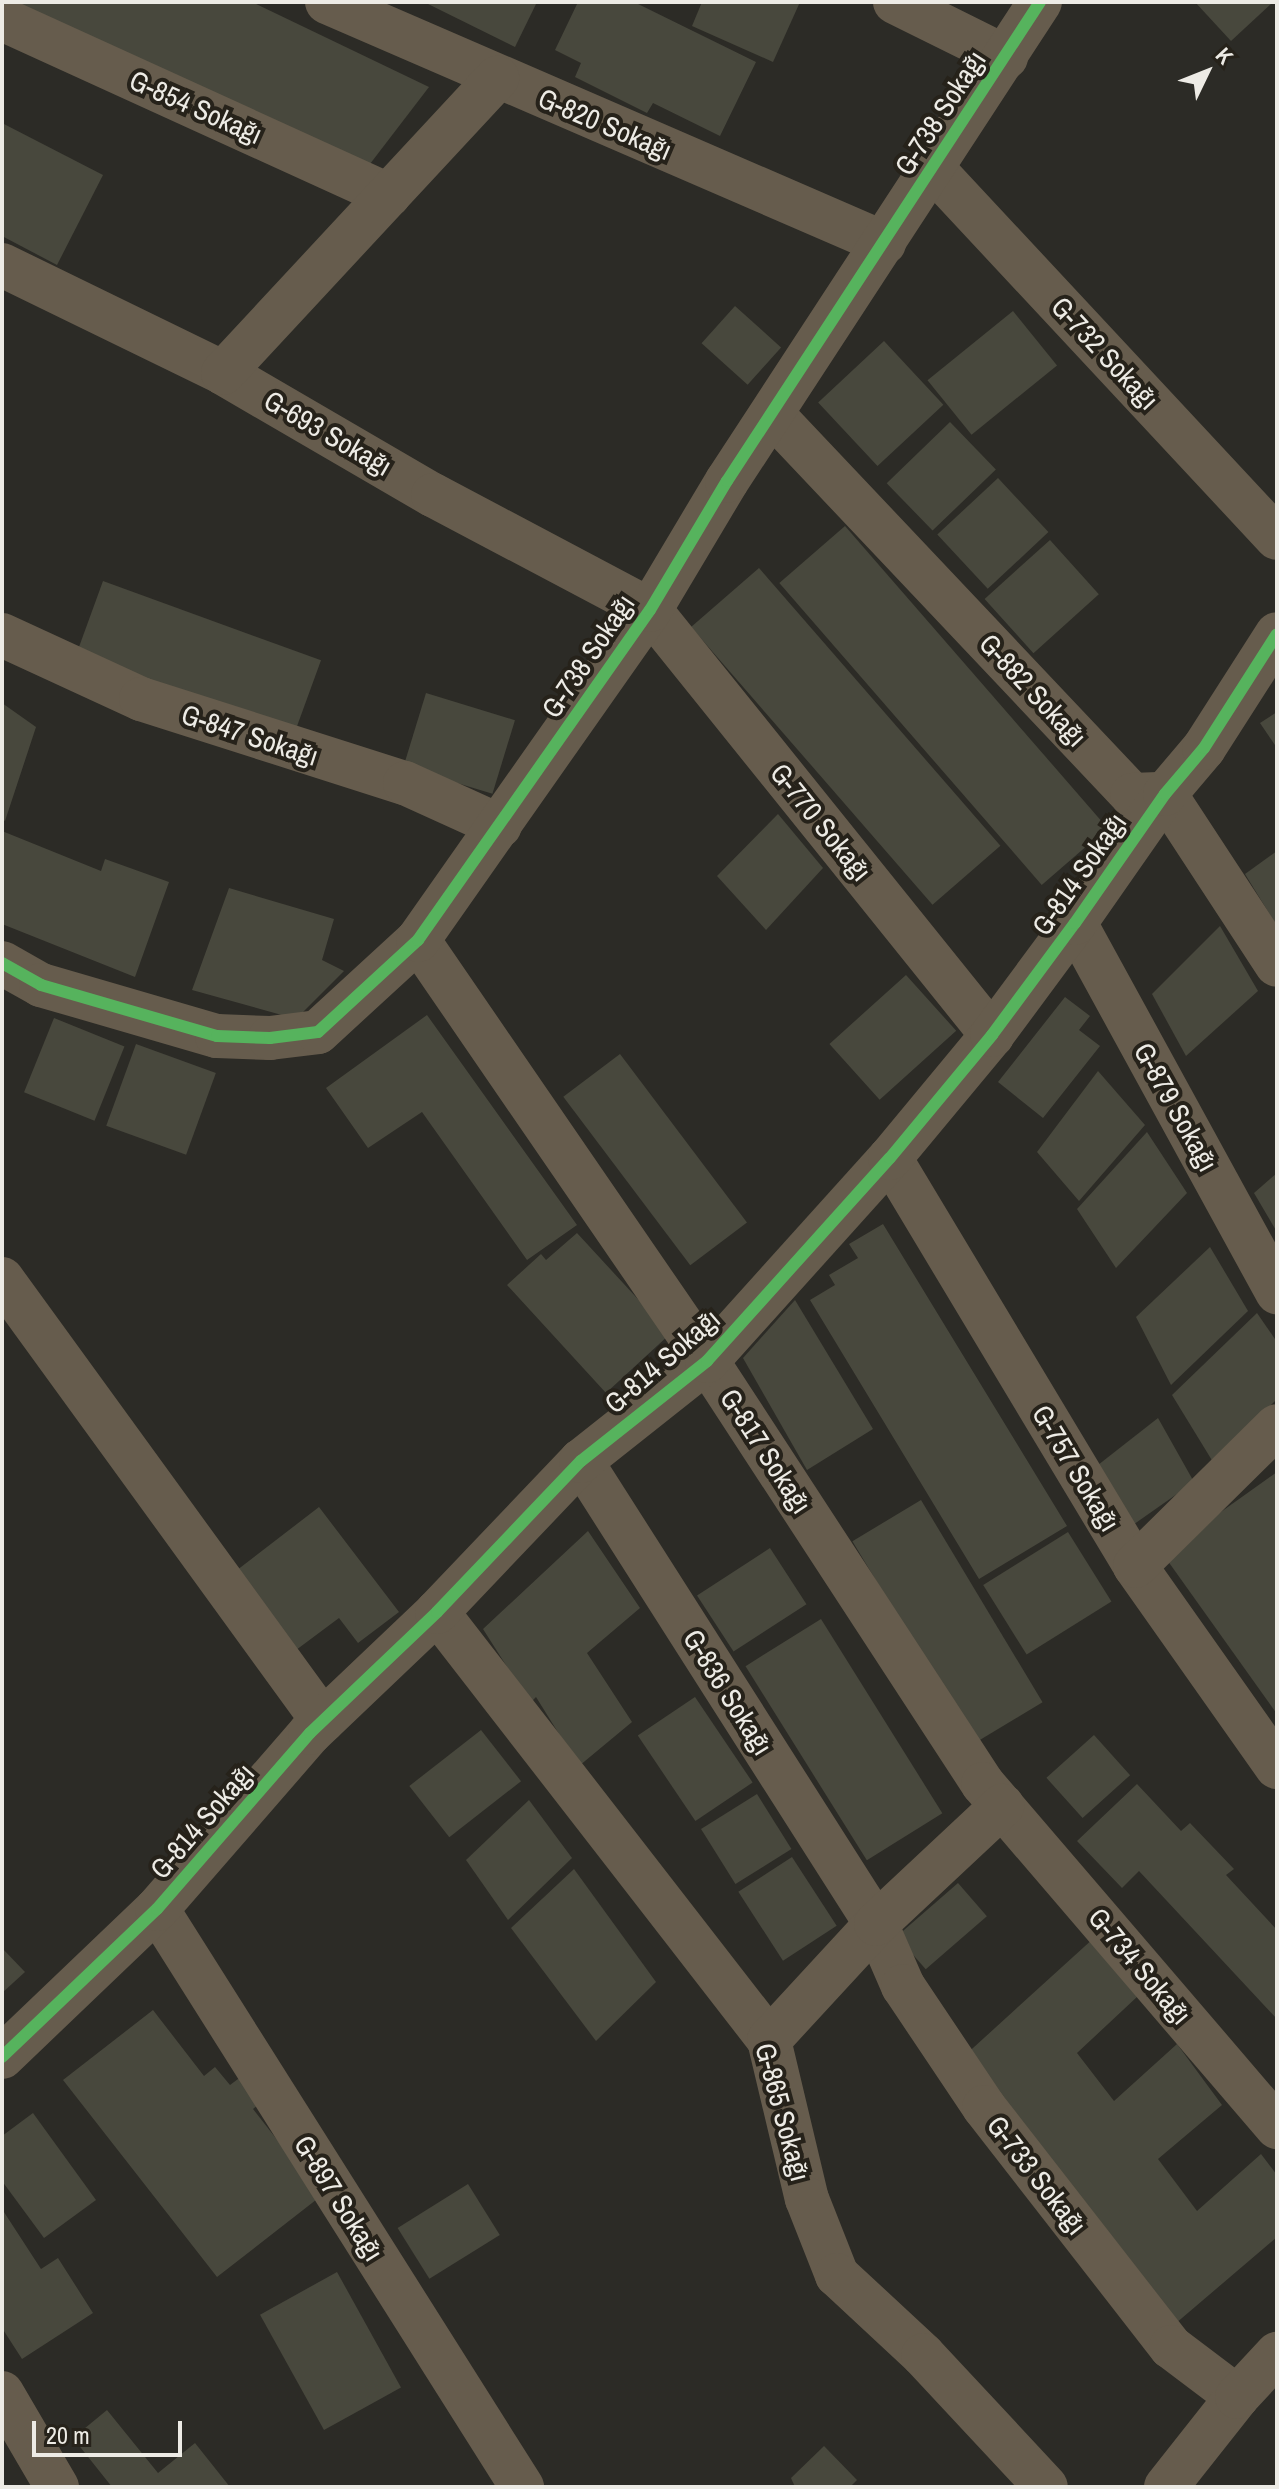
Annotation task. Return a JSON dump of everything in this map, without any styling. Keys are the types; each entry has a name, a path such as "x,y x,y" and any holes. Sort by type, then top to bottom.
{"street":[{"name":"G-820 Sokağı","path":"327,2 884,243"},
{"path":"895,2 1006,57"},
{"name":"G-738 Sokağı","path":"2,963 41,985 217,1036 270,1038 318,1032 418,940 650,610 772,414 1040,2"},
{"name":"G-854 Sokağı","path":"2,19 389,195"},
{"path":"223,373 497,78"},
{"name":"G-732 Sokağı","path":"933,169 1277,538"},
{"name":"G-693 Sokağı","path":"2,265 223,373 433,495 650,610"},
{"name":"G-882 Sokağı","path":"772,414 1132,795 1165,794"},
{"name":"G-770 Sokağı","path":"650,610 992,1035"},
{"name":"G-814 Sokağı","path":"2,2057 157,1909 323,1721 437,1612 581,1461 707,1361 890,1158 992,1035 1075,923 1165,794 1204,748 1277,634"},
{"name":"G-847 Sokağı","path":"2,635 141,699 405,783 500,826"},
{"path":"1165,794 1277,965"},
{"name":"G-879 Sokağı","path":"1075,923 1277,1292"},
{"name":"G-817 Sokağı","path":"418,940 707,1361 983,1784 1002,1806"},
{"name":"G-757 Sokağı","path":"890,1158 1135,1566 1277,1767"},
{"path":"2,1279 323,1721"},
{"path":"1135,1566 1277,1426"},
{"name":"G-836 Sokağı","path":"581,1461 876,1924"},
{"name":"G-865 Sokağı","path":"437,1612 769,2040 807,2199 837,2275 923,2355 1046,2487"},
{"path":"769,2040 876,1924 1002,1806"},
{"name":"G-734 Sokağı","path":"1002,1806 1277,2127"},
{"name":"G-897 Sokağı","path":"157,1909 522,2487"},
{"name":"G-733 Sokağı","path":"876,1924 903,1986 984,2107 1171,2347 1237,2397"},
{"path":"1166,2487 1237,2397 1277,2354"},
{"path":"2,2393 57,2487"}],"building":[{"path":"9,2 252,2 429,87 360,177"},
{"path":"424,2 537,2 515,47"},
{"path":"578,2 634,2 756,62 720,136 653,103 647,113 575,77 581,63 555,50"},
{"path":"702,2 800,2 773,62 692,26"},
{"path":"1195,2 1273,2 1231,41"},
{"path":"2,123 103,175 57,265 2,236"},
{"path":"735,306 781,347 748,385 702,343"},
{"path":"1013,311 1057,365 972,435 928,380"},
{"path":"884,341 943,405 878,466 818,402"},
{"path":"950,422 996,469 933,531 887,483"},
{"path":"998,478 1048,532 988,589 937,535"},
{"path":"845,526 1107,828 1042,885 779,583"},
{"path":"1050,540 1099,594 1033,653 985,599"},
{"path":"759,568 1000,846 933,905 691,627"},
{"path":"103,581 321,660 294,735 76,655"},
{"path":"426,693 515,720 492,794 403,767"},
{"path":"2,703 36,727 5,821 2,819"},
{"path":"1277,712 1277,748 1260,723"},
{"path":"778,814 823,868 766,930 717,876"},
{"path":"2,831 101,871 105,859 169,882 135,977 2,924"},
{"path":"1277,851 1277,926 1245,874"},
{"path":"229,888 334,919 322,960 344,971 296,1019 192,990"},
{"path":"1220,926 1258,991 1186,1056 1152,994"},
{"path":"906,975 956,1031 880,1100 829,1044"},
{"path":"1065,997 1090,1016 1079,1030 1100,1046 1043,1118 998,1082"},
{"path":"427,1015 577,1225 527,1260 422,1112 368,1148 326,1088"},
{"path":"54,1018 124,1046 94,1121 24,1092"},
{"path":"136,1044 216,1073 186,1155 106,1126"},
{"path":"620,1054 747,1223 690,1265 563,1097"},
{"path":"1098,1071 1145,1125 1079,1201 1037,1152"},
{"path":"1147,1132 1187,1193 1116,1268 1077,1209"},
{"path":"1277,1173 1277,1232 1254,1193"},
{"path":"883,1224 1067,1526 979,1579 810,1300 835,1285 829,1275 858,1258 849,1244"},
{"path":"577,1233 670,1334 606,1393 507,1285 541,1254 546,1260"},
{"path":"1210,1247 1248,1311 1171,1385 1136,1317"},
{"path":"795,1300 873,1429 807,1470 743,1358"},
{"path":"1257,1313 1277,1342 1277,1399 1213,1462 1172,1395"},
{"path":"1158,1418 1194,1482 1130,1527 1098,1465"},
{"path":"1277,1472 1277,1714 1165,1557"},
{"path":"921,1500 1043,1702 974,1743 852,1541"},
{"path":"319,1507 399,1612 358,1643 339,1618 288,1656 228,1577"},
{"path":"588,1531 640,1608 587,1653 632,1722 579,1766 536,1697 530,1703 483,1629"},
{"path":"1068,1532 1111,1602 1027,1655 983,1585"},
{"path":"770,1548 806,1604 734,1652 697,1595"},
{"path":"821,1619 942,1813 867,1860 746,1666"},
{"path":"695,1697 753,1782 695,1821 638,1736"},
{"path":"481,1730 521,1781 449,1837 409,1786"},
{"path":"1094,1735 1130,1775 1083,1818 1046,1778"},
{"path":"1137,1784 1181,1831 1190,1823 1234,1869 1226,1875 1277,1930 1277,2019 1139,1871 1122,1888 1077,1841"},
{"path":"757,1794 791,1849 735,1884 701,1829"},
{"path":"529,1800 572,1858 508,1920 466,1860"},
{"path":"792,1857 837,1926 783,1961 738,1892"},
{"path":"574,1869 656,1982 596,2041 511,1928"},
{"path":"958,1883 987,1916 926,1969 897,1936"},
{"path":"1095,1937 1138,1996 1077,2053 1114,2101 1177,2044 1222,2105 1158,2159 1197,2211 1261,2154 1277,2175 1277,2237 1175,2324 962,2058"},
{"path":"2,1948 25,1972 2,1993"},
{"path":"153,2010 204,2076 215,2067 230,2085 250,2070 270,2095 253,2109 321,2196 217,2277 63,2080"},
{"path":"33,2113 96,2200 44,2238 2,2181 2,2136"},
{"path":"468,2184 500,2235 429,2279 398,2228"},
{"path":"2,2209 41,2269 58,2258 93,2313 22,2359 2,2328"},
{"path":"337,2272 401,2387 324,2430 260,2315"},
{"path":"107,2410 158,2473 195,2443 230,2487 112,2487 73,2438"},
{"path":"824,2446 857,2480 850,2487 795,2487 791,2478"}],"cycle path":[{"path":"2,963 41,985 217,1036 270,1038 318,1032 418,940 650,610 727,481 1040,2"},
{"path":"2,2057 157,1909 310,1733 437,1612 581,1461 707,1361 890,1158 992,1035 1075,923 1165,794 1204,748 1277,634"}]}
